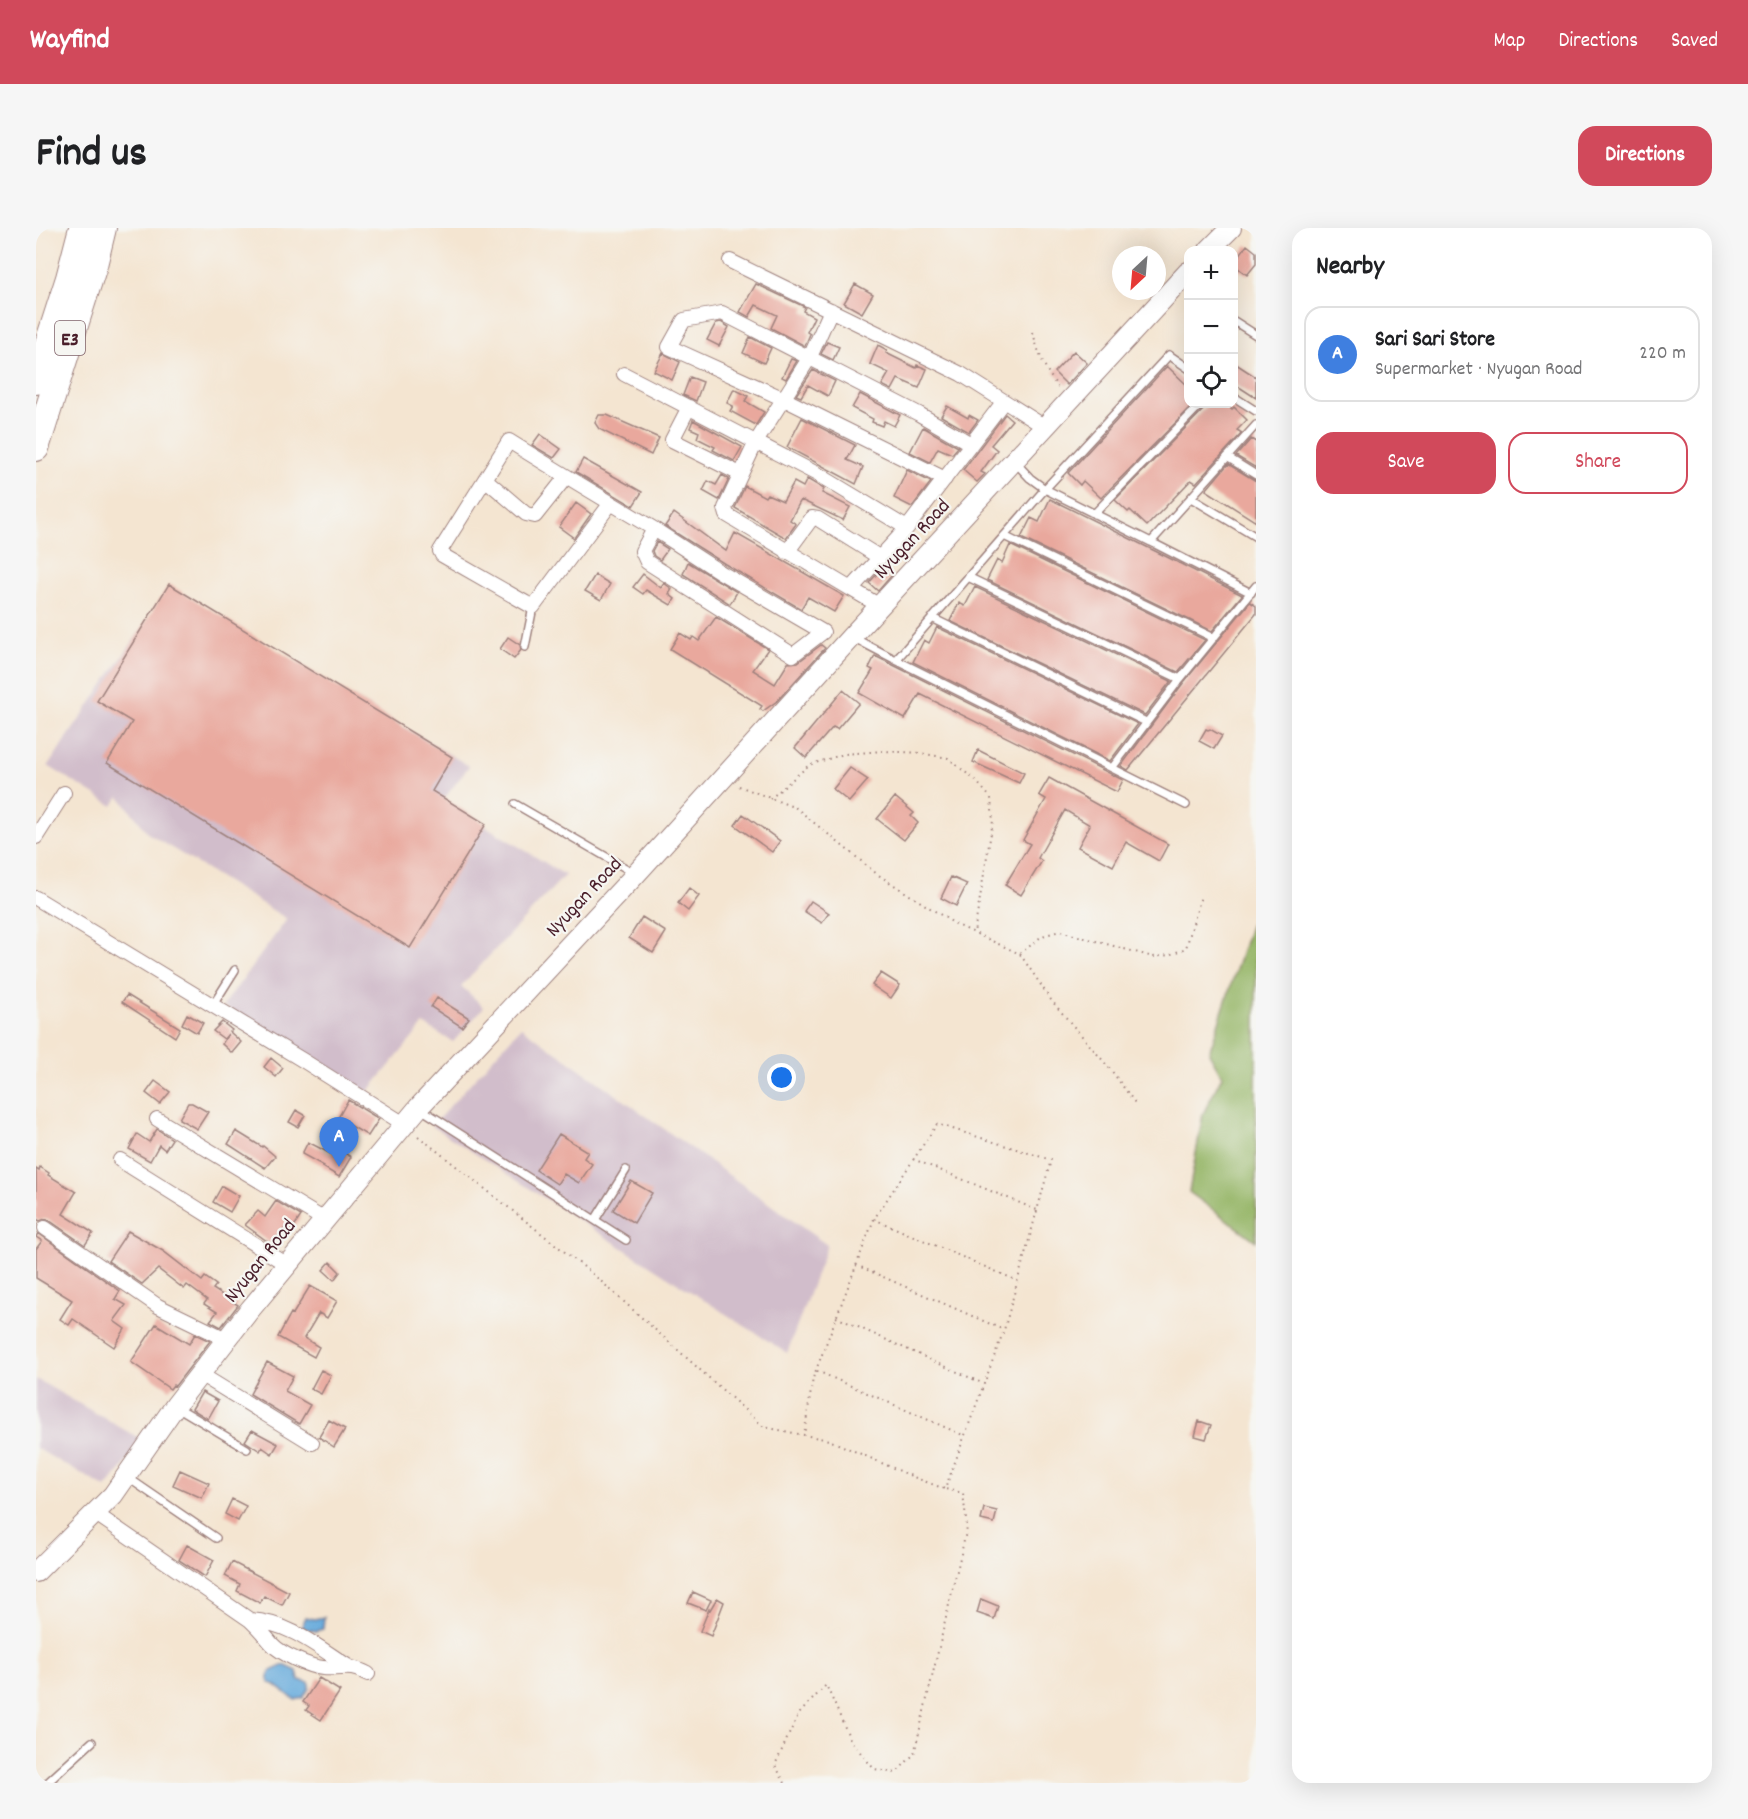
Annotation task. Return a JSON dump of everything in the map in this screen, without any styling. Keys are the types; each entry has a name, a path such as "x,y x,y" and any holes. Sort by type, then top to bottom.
{"highway":[{"name":"E3","path":"36,381 69,278 82,228"},
{"name":"E3","path":"36,448 103,228"}],"main road":[{"path":"1212,246 1224,230"},
{"name":"Nyugan Road","path":"36,1572 96,1514 127,1477 175,1406 226,1339 323,1219 419,1107 636,874 1068,402 1183,281"}],"street":[{"path":"730,261 961,374 1045,427"},
{"path":"831,310 810,357 756,442 724,508 727,515 880,606"},
{"path":"945,479 784,399 669,347 684,320 722,313 919,414 971,444"},
{"path":"624,374 819,475 907,528"},
{"path":"851,589 907,528 1004,401"},
{"path":"689,407 672,440 740,474"},
{"path":"611,503 533,608 442,555 440,551 509,441 654,529 720,572 823,632 848,641"},
{"path":"484,479 526,514 536,516 566,477"},
{"path":"787,552 812,518 818,519 879,557"},
{"path":"654,529 642,551 647,562 793,656 823,632"},
{"path":"36,837 64,792"},
{"path":"36,898 362,1096 404,1124"},
{"path":"157,1119 323,1219"},
{"path":"120,1160 286,1264"},
{"path":"45,1228 158,1306 226,1339"},
{"path":"200,1374 312,1443"},
{"path":"96,1514 250,1620 264,1632 273,1646 309,1665 324,1669 357,1668 368,1674"},
{"path":"250,1620 265,1620 281,1626 315,1644 349,1667"}],"lane":[{"path":"1238,324 1256,335"},
{"path":"896,660 1045,489 1169,355 1184,365"},
{"path":"1238,400 1256,411"},
{"path":"1094,514 1197,408"},
{"path":"1151,542 1256,425"},
{"path":"1227,457 1256,475"},
{"path":"1015,462 1030,478 1045,489 1253,590 1180,679 1112,768"},
{"path":"1191,498 1256,537"},
{"path":"1004,536 1214,638"},
{"path":"968,577 1180,679"},
{"path":"525,647 533,608"},
{"path":"932,618 1146,722"},
{"path":"848,641 896,660 1186,805"},
{"path":"515,804 636,874"},
{"path":"213,1005 235,970"},
{"path":"419,1107 627,1240"},
{"path":"596,1220 626,1170"},
{"path":"175,1406 247,1449"},
{"path":"127,1477 216,1538"},
{"path":"47,1783 92,1742"}],"path":[{"path":"1033,332 1047,374 1068,402"},
{"path":"770,799 809,765 844,754 883,751 920,753 948,758 976,780 992,798 993,821 974,933"},
{"path":"722,779 796,808 877,874 955,924 1020,954 1051,1000 1111,1070 1135,1103"},
{"path":"1020,954 1041,936 1060,931 1153,957 1169,955 1186,948 1201,896"},
{"path":"404,1124 594,1275 764,1427 829,1440 916,1478 963,1493 968,1528 914,1754 896,1773 874,1769 851,1741 826,1685 798,1715 775,1765 784,1783"},
{"path":"804,1435 816,1371 874,1219 937,1124 1051,1160 1004,1330 945,1489"},
{"path":"913,1159 1038,1210"},
{"path":"874,1219 1018,1281"},
{"path":"856,1265 1004,1330"},
{"path":"836,1317 984,1384"},
{"path":"816,1371 965,1436"}],"shaded area":[{"path":"170,587 469,766 443,800 565,875 461,986 484,1007 453,1042 424,1024 367,1093 223,1006 287,919 149,834 119,796 113,806 48,766"},
{"path":"521,1027 827,1245 787,1353 432,1126"},
{"path":"36,1379 144,1441 106,1488 36,1448"}],"green space":[{"path":"1256,908 1256,1241 1189,1192 1203,1114 1222,1076 1209,1053"}],"water":[{"path":"306,1617 314,1619 324,1617 323,1629 316,1631 301,1628"},
{"path":"284,1665 297,1671 299,1680 309,1682 309,1688 303,1698 295,1700 274,1684 269,1683 271,1671"}],"building":[{"path":"1247,245 1256,252 1256,264 1247,275 1238,268 1238,257"},
{"path":"756,284 805,307 803,311 814,317 807,332 810,334 805,346 771,328 777,315 756,305 749,317 740,312"},
{"path":"855,284 873,294 862,313 844,303"},
{"path":"721,322 729,327 719,346 707,340 716,323"},
{"path":"750,337 771,348 764,363 743,353"},
{"path":"827,342 839,347 833,360 821,354"},
{"path":"878,345 887,350 886,353 916,368 917,365 927,369 919,388 898,379 892,390 882,385 889,373 870,364"},
{"path":"1074,351 1087,363 1067,385 1054,372"},
{"path":"663,353 680,362 672,380 654,371"},
{"path":"791,359 797,361 786,379 782,377"},
{"path":"1238,365 1256,377 1256,398 1238,386"},
{"path":"1167,366 1184,382 1184,408 1190,408 1101,498 1083,481 1080,485 1068,473"},
{"path":"813,370 835,381 828,396 808,385 801,397 796,395"},
{"path":"690,377 703,382 696,401 683,395"},
{"path":"734,389 748,396 745,401 764,412 756,425 730,411 733,406 727,403"},
{"path":"860,394 900,415 894,426 884,421 882,426 872,422 873,419 852,408"},
{"path":"947,406 968,418 969,415 978,420 969,432 941,416"},
{"path":"1205,408 1235,408 1247,420 1237,430 1242,433 1196,483 1191,480 1147,526 1115,500"},
{"path":"1005,414 1012,420 991,445 997,450 981,472 985,474 977,482 963,470"},
{"path":"599,415 607,415 659,438 651,455 599,429 595,423"},
{"path":"802,418 855,445 847,460 863,467 856,484 787,447"},
{"path":"693,420 742,447 734,461 713,450 715,447 697,438 699,432 690,428"},
{"path":"923,427 958,447 952,454 938,448 930,462 910,452"},
{"path":"540,434 561,449 554,458 532,445"},
{"path":"1251,439 1256,442 1256,468 1236,456"},
{"path":"583,459 642,492 633,506 576,472"},
{"path":"1228,464 1256,481 1256,522 1206,490"},
{"path":"907,470 931,482 912,507 894,498"},
{"path":"722,475 729,479 719,500 703,491 708,481 716,485"},
{"path":"807,479 824,489 822,493 850,507 843,520 801,500 790,520 796,524 786,538 735,508 745,486 765,497 767,494 783,501 794,482 803,487"},
{"path":"1050,499 1242,595 1212,631 1021,538 1031,518 1039,522"},
{"path":"576,503 591,514 574,538 559,527"},
{"path":"674,513 726,551 735,533 844,596 834,612 808,597 801,609 665,526"},
{"path":"657,542 668,549 660,560 654,556 652,551"},
{"path":"1010,545 1205,640 1178,672 987,580 997,560 1002,563"},
{"path":"688,562 737,592 730,604 683,574"},
{"path":"883,567 892,575 878,591 869,583"},
{"path":"643,574 661,588 664,583 672,589 669,594 675,599 671,605 646,590 643,594 633,587"},
{"path":"595,575 610,584 601,600 585,591"},
{"path":"169,584 452,757 432,791 486,824 410,948 107,763 132,722 97,701"},
{"path":"975,587 1171,681 1145,715 950,621 959,603 965,606"},
{"path":"1250,602 1256,606 1256,614 1128,770 1121,766 1184,682"},
{"path":"716,617 768,649 753,670 775,684 788,663 798,662 821,645 825,648 777,701 763,711 760,709 762,706 670,649 680,633 691,640 693,637 699,641"},
{"path":"937,627 1138,724 1110,761 913,662 924,640 929,643"},
{"path":"508,637 520,645 521,650 514,659 500,649"},
{"path":"875,656 1123,780 1117,792 920,694 905,719 859,693 873,670 869,668"},
{"path":"843,690 859,703 837,729 833,727 806,758 795,748"},
{"path":"1206,729 1222,736 1214,749 1199,741"},
{"path":"978,750 1024,773 1019,783 973,762"},
{"path":"850,768 868,780 849,802 833,789"},
{"path":"1049,778 1168,844 1159,861 1126,842 1113,866 1078,847 1090,825 1065,810 1038,858 1042,861 1021,895 1005,885 1030,844 1023,840 1046,799 1039,795"},
{"path":"895,797 914,813 911,816 918,823 904,840 877,819"},
{"path":"743,814 780,841 772,852 735,825"},
{"path":"951,877 967,884 956,906 941,898"},
{"path":"689,888 699,896 688,911 678,903"},
{"path":"811,901 829,913 822,923 804,911"},
{"path":"642,917 666,932 653,953 629,938"},
{"path":"881,973 900,985 891,998 872,985"},
{"path":"127,995 180,1028 175,1037 122,1002"},
{"path":"437,998 469,1018 462,1027 431,1007"},
{"path":"187,1014 203,1023 197,1033 182,1024"},
{"path":"222,1022 241,1042 232,1053 222,1044 228,1034 224,1039 213,1031"},
{"path":"271,1058 283,1068 276,1077 264,1067"},
{"path":"155,1081 170,1092 160,1104 146,1093"},
{"path":"348,1100 379,1119 368,1136 338,1118"},
{"path":"188,1103 208,1112 197,1129 179,1119"},
{"path":"296,1110 305,1115 298,1127 289,1122"},
{"path":"157,1129 172,1139 165,1150 159,1145 150,1161 129,1149 137,1134 149,1142"},
{"path":"236,1131 263,1146 275,1156 265,1168 228,1144"},
{"path":"559,1134 588,1152 584,1158 592,1164 579,1183 564,1174 557,1184 536,1170"},
{"path":"308,1142 331,1154 335,1147 351,1157 339,1177 302,1154"},
{"path":"40,1167 49,1173 48,1175 76,1192 63,1214 93,1233 85,1245 50,1221 36,1219 36,1168 39,1170"},
{"path":"631,1181 652,1193 634,1223 613,1210"},
{"path":"222,1186 239,1196 230,1212 213,1202"},
{"path":"276,1201 301,1216 291,1231 286,1227 271,1244 245,1225 258,1211 265,1217"},
{"path":"128,1231 163,1251 202,1281 205,1277 216,1285 213,1289 238,1305 221,1327 210,1321 217,1312 204,1304 207,1300 187,1285 184,1289 158,1269 142,1284 108,1261"},
{"path":"38,1233 120,1291 115,1299 126,1305 114,1321 125,1329 114,1347 73,1319 69,1325 60,1319 72,1300 36,1278 36,1249 42,1241 36,1237"},
{"path":"330,1262 340,1272 334,1280 323,1270"},
{"path":"310,1286 337,1301 327,1318 319,1313 304,1338 319,1347 314,1357 278,1337"},
{"path":"156,1324 189,1344 195,1334 210,1341 175,1386 173,1385 170,1389 131,1362"},
{"path":"267,1362 293,1376 285,1391 310,1405 299,1424 250,1394"},
{"path":"321,1370 331,1375 321,1394 311,1389"},
{"path":"202,1392 218,1401 208,1419 192,1409"},
{"path":"329,1420 345,1429 334,1447 319,1437"},
{"path":"1199,1421 1211,1425 1206,1439 1195,1436"},
{"path":"252,1430 278,1444 272,1454 262,1447 260,1451 245,1441"},
{"path":"180,1470 209,1483 202,1498 173,1485"},
{"path":"232,1499 246,1506 238,1521 225,1514"},
{"path":"984,1508 997,1511 994,1523 981,1520"},
{"path":"187,1545 214,1560 205,1577 179,1560"},
{"path":"232,1562 289,1592 282,1605 264,1596 260,1603 237,1591 240,1584 225,1576"},
{"path":"693,1592 711,1600 706,1610 688,1603"},
{"path":"717,1598 724,1602 711,1636 700,1631 709,1609"},
{"path":"981,1599 998,1606 994,1619 977,1613"},
{"path":"319,1678 340,1691 321,1720 306,1710 309,1706 303,1702"}],"place":[{"name":"Sari Sari Store","path":"339,1167"}]}
